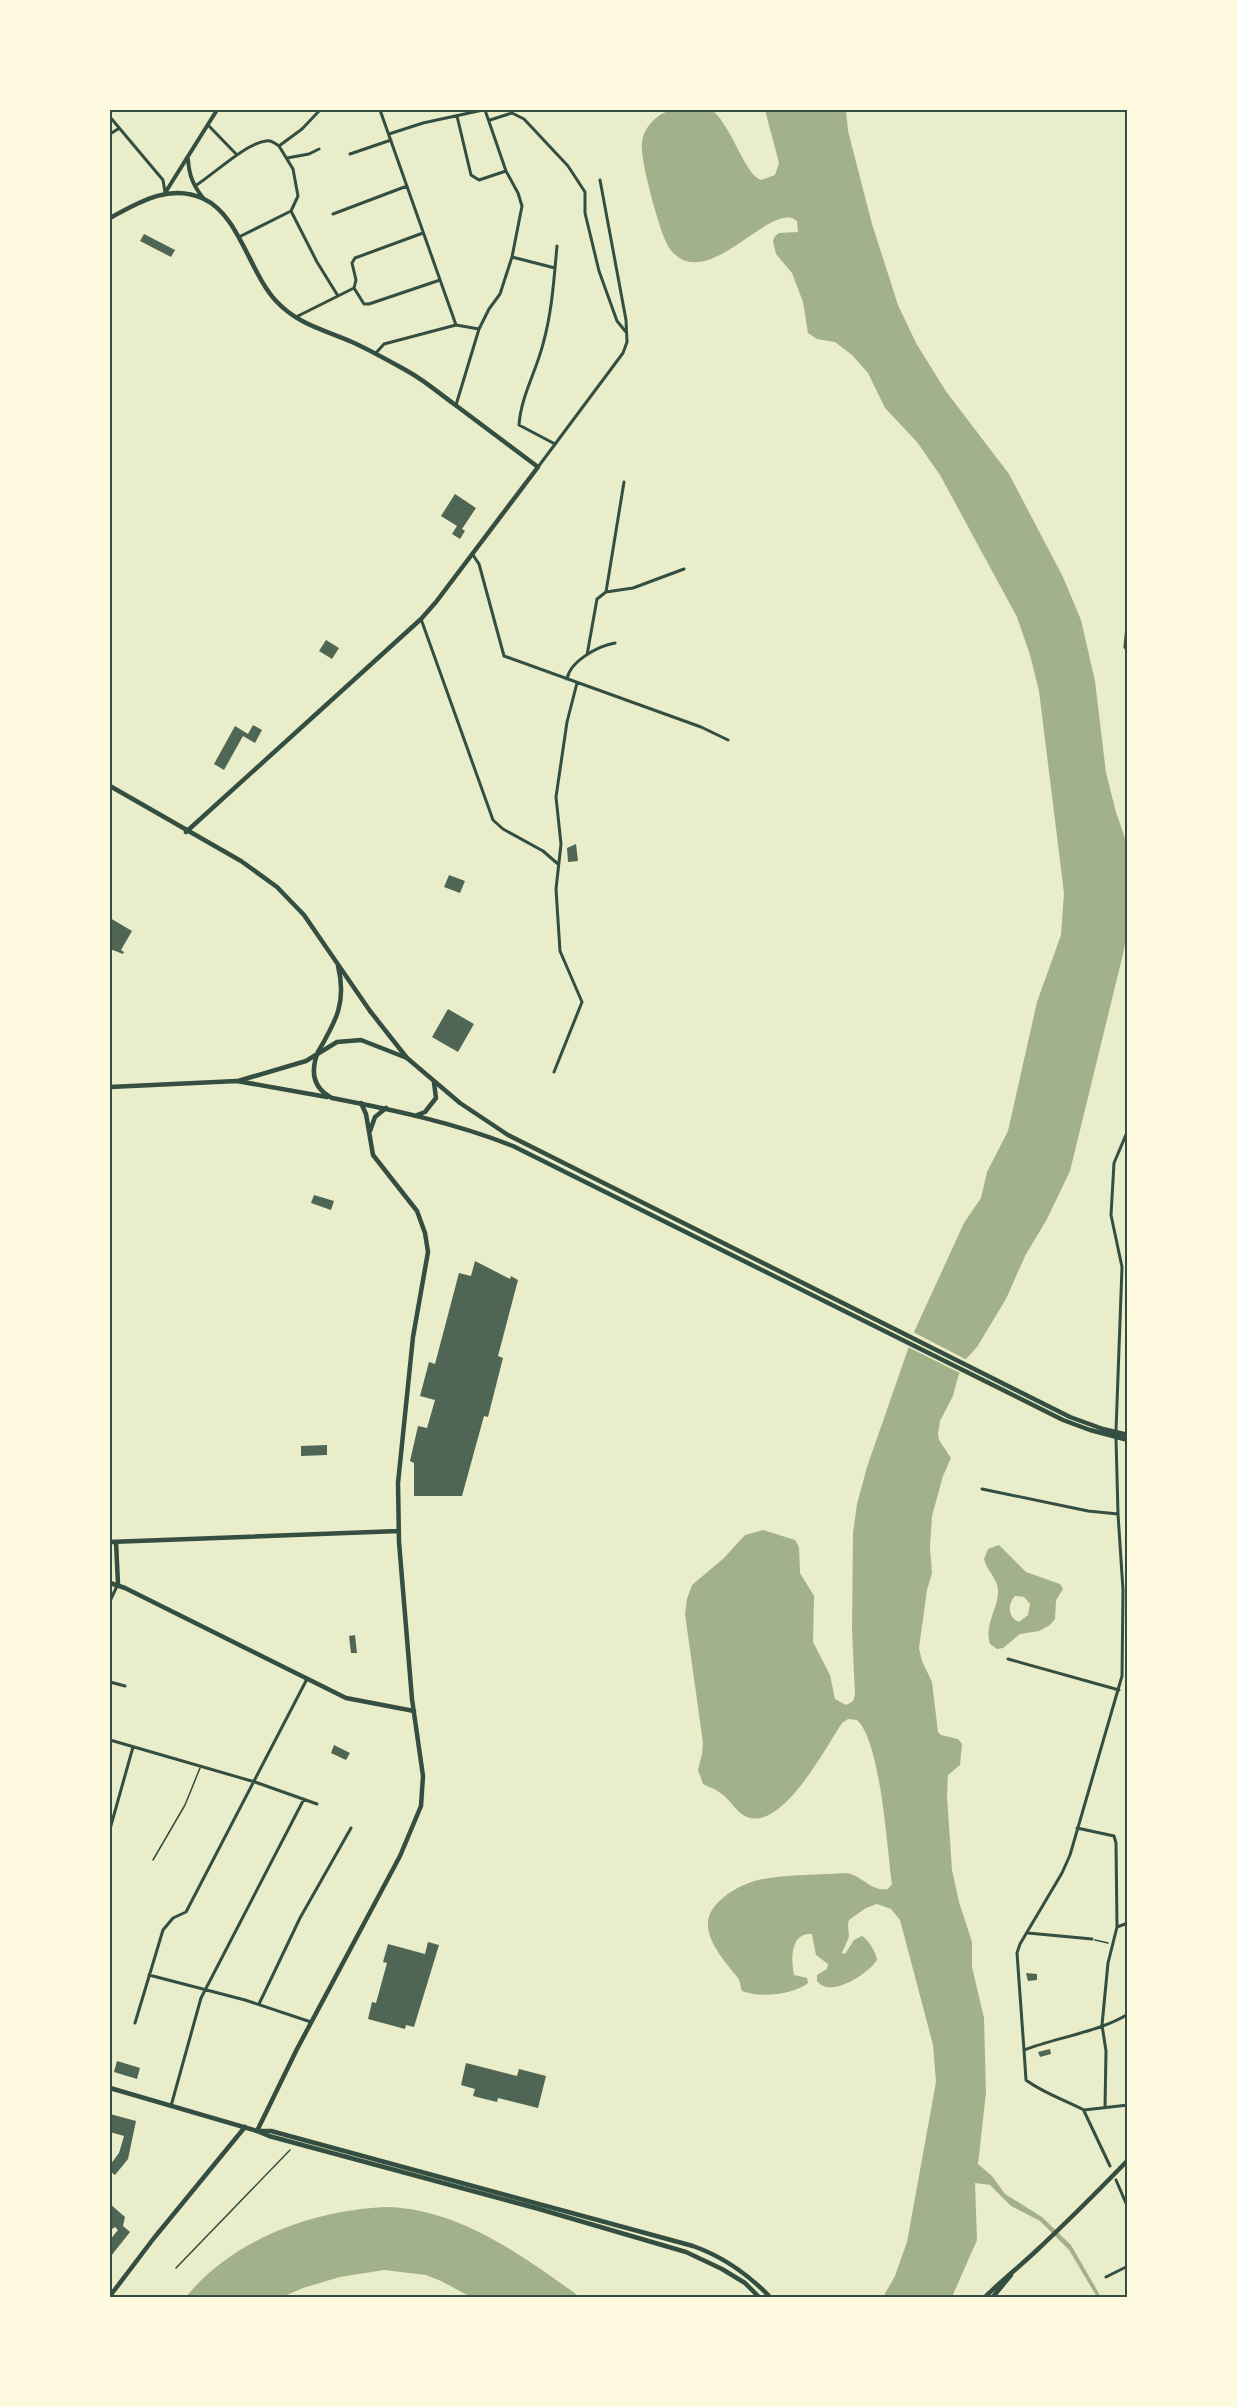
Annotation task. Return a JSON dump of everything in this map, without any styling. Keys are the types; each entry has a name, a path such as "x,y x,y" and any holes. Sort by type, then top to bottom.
{"main road":[{"path":"110,218 147,198 165,193 186,193 204,199 221,211 238,237 256,273 272,296 295,318 318,331 352,342 411,373 538,467 421,619 186,832"},
{"path":"110,786 186,832 241,861 277,887 304,915 370,1011 407,1058 483,1120 818,1295"},
{"path":"332,1098 323,1093 315,1080 314,1062 333,1026 343,994 336,960"},
{"path":"238,1081 299,1063 337,1042 361,1040 407,1058"},
{"path":"110,1087 238,1081 386,1108 481,1133 513,1146 818,1295 1078,1426 1127,1440"},
{"path":"417,1115 425,1112 436,1098 434,1081"},
{"path":"257,2131 311,2022 400,1856 421,1806 423,1776 414,1710 399,1531 398,1483 414,1333 428,1252 417,1211 373,1155 366,1114 361,1103"},
{"path":"369,1134 372,1121 386,1108"},
{"path":"1102,1432 1128,1435"},
{"path":"110,1542 399,1531"},
{"path":"116,1542 118,1584"},
{"path":"110,1584 118,1584 346,1698 414,1710"},
{"path":"110,2088 269,2136 539,2209 686,2252 712,2263 745,2283 760,2298"},
{"path":"110,2292 245,2127"},
{"path":"257,2131 271,2131 693,2246 716,2255 751,2277 771,2298"},
{"path":"992,2298 1013,2273 1128,2160"},
{"path":"984,2298 1003,2278 1013,2273"}],"street":[{"path":"165,193 217,110"},
{"path":"380,110 456,325"},
{"path":"389,134 423,123 484,110 490,120 507,171 522,206 512,257 500,294 479,329 456,405"},
{"path":"279,146 302,129 317,111"},
{"path":"490,120 512,112 524,119 567,166 585,192 585,213 599,271 617,321 627,333"},
{"path":"457,116 471,175 479,180 507,171"},
{"path":"110,117 163,180 165,193"},
{"path":"208,125 237,155"},
{"path":"110,134 118,129"},
{"path":"350,154 391,140"},
{"path":"195,187 237,155 266,141 274,141 279,146 294,170 298,196 291,211 238,237"},
{"path":"287,158 309,154 319,149"},
{"path":"188,158 189,172 195,187 204,199"},
{"path":"538,467 619,360 626,346 627,333 600,180"},
{"path":"333,214 407,186"},
{"path":"291,211 317,262 338,296"},
{"path":"423,233 355,258 352,263 356,280 354,288 364,304 369,304 440,280"},
{"path":"555,444 519,425 523,400 543,346 551,309 557,246"},
{"path":"512,257 555,268"},
{"path":"295,318 354,288"},
{"path":"375,354 384,344 456,325 479,329"},
{"path":"606,592 624,482"},
{"path":"472,554 479,564 504,656 701,727 728,740"},
{"path":"587,655 597,599 606,592 633,588 684,569"},
{"path":"1128,615 1125,647 1128,651"},
{"path":"421,619 494,820 503,829 543,851 558,865"},
{"path":"567,679 568,672 587,655 605,645 615,643"},
{"path":"554,1072 582,1002 560,951 556,889 561,844 556,798 567,722 577,683"},
{"path":"1128,1130 1114,1163 1111,1215 1122,1267 1117,1419 1118,1514 1123,1590 1122,1676 1062,1874 1020,1944 1017,1953 1026,2079 1040,2089 1084,2110 1128,2105"},
{"path":"982,1489 1088,1511 1118,1514"},
{"path":"110,1601 118,1584"},
{"path":"1008,1659 1119,1690"},
{"path":"135,2023 163,1930 173,1918 186,1912 307,1679"},
{"path":"110,1682 125,1686"},
{"path":"110,1740 255,1782 317,1804"},
{"path":"110,1829 133,1747"},
{"path":"171,2106 205,1990 304,1799"},
{"path":"259,2004 300,1918 351,1828"},
{"path":"1077,1828 1114,1836 1116,1843 1117,1927 1112,1944 1102,2025 1106,2051 1105,2108"},
{"path":"1117,1927 1128,1923"},
{"path":"1028,1933 1092,1939"},
{"path":"148,1975 259,2004 311,2022"},
{"path":"1024,2050 1046,2041 1102,2025 1128,2014"},
{"path":"1084,2110 1110,2166"},
{"path":"1116,2180 1128,2208"},
{"path":"1106,2277 1128,2266"}],"lane":[{"path":"153,1860 185,1805 200,1767"}],"path":[{"path":"1092,1939 1112,1944"},
{"path":"176,2268 290,2150"}],"shaded area":[{"path":"671,110 713,111 720,118 749,169 761,180 775,175 779,163 765,110 846,110 848,131 872,224 898,305 916,343 945,390 1009,474 1063,577 1081,620 1095,681 1106,773 1127,844 1128,929 1070,1171 1047,1219 1025,1256 1006,1299 977,1347 966,1359 953,1396 940,1421 939,1440 951,1458 943,1476 932,1516 930,1547 932,1573 927,1590 919,1648 922,1661 932,1682 938,1732 941,1735 958,1739 962,1744 960,1765 948,1775 947,1796 952,1870 959,1902 972,1942 972,1967 984,2018 986,2093 978,2164 992,2176 1005,2194 1042,2217 1071,2245 1101,2297 1097,2297 1069,2250 1040,2221 1011,2206 990,2185 975,2183 977,2240 952,2297 883,2297 895,2276 907,2242 936,2082 933,2045 900,1920 891,1909 877,1904 866,1908 849,1920 849,1937 842,1953 845,1954 854,1940 862,1936 872,1947 877,1960 866,1972 839,1986 823,1986 817,1981 817,1975 827,1969 828,1964 816,1955 812,1934 799,1937 794,1948 792,1962 794,1975 807,1978 808,1983 785,1993 767,1995 742,1991 740,1981 715,1948 709,1934 709,1918 719,1902 736,1889 755,1881 784,1876 846,1873 877,1888 888,1889 892,1884 877,1772 872,1750 857,1720 848,1719 842,1723 803,1783 777,1810 763,1817 745,1816 723,1795 703,1784 698,1770 703,1743 685,1614 687,1599 692,1585 724,1558 745,1535 763,1530 795,1540 799,1547 800,1573 814,1596 813,1642 830,1675 835,1699 846,1705 853,1701 855,1695 852,1630 853,1533 857,1504 867,1467 914,1332 964,1223 981,1198 987,1172 1008,1131 1037,1002 1061,935 1064,893 1039,691 1017,617 940,475 917,442 885,408 868,373 852,355 835,342 817,339 808,333 803,302 792,273 776,254 773,241 779,233 798,232 797,221 787,218 775,221 714,258 698,262 683,260 670,249 646,177 642,142 648,126 656,118"},
{"path":"999,1545 1026,1572 1060,1584 1063,1589 1056,1600 1055,1619 1050,1625 1039,1631 1020,1634 1003,1648 997,1649 990,1644 989,1637 998,1588 984,1559 988,1549","holes":["1015,1596 1024,1597 1030,1604 1028,1615 1019,1622 1011,1614 1010,1607"]},
{"path":"389,2207 416,2210 466,2226 514,2251 580,2297 471,2297 426,2275 384,2270 340,2277 282,2297 186,2297 227,2259 277,2231 333,2214"}],"pier":[{"path":"911,1331 969,1361 962,1374 906,1346"}],"building":[{"path":"144,234 175,250 171,257 140,241"},
{"path":"455,494 476,508 462,529 465,531 460,539 452,534 457,526 441,516"},
{"path":"326,640 339,648 332,659 319,651"},
{"path":"253,725 262,730 255,743 243,736 224,770 214,764 235,726 248,734"},
{"path":"576,844 578,861 568,862 567,848"},
{"path":"449,875 465,881 460,893 444,887"},
{"path":"110,918 132,931 121,950 123,954 110,949"},
{"path":"448,1009 474,1024 458,1052 432,1037"},
{"path":"314,1195 334,1201 331,1210 311,1203"},
{"path":"475,1261 510,1279 511,1276 518,1280 498,1356 503,1358 488,1417 484,1416 462,1496 414,1496 414,1463 410,1461 418,1426 427,1428 435,1400 420,1396 429,1362 435,1364 459,1273 471,1276"},
{"path":"327,1445 327,1455 301,1456 301,1446"},
{"path":"355,1635 357,1653 351,1653 349,1636"},
{"path":"334,1745 350,1753 346,1760 331,1753"},
{"path":"428,1942 439,1945 414,2027 406,2025 405,2029 368,2019 372,2002 376,2003 387,1963 383,1962 388,1944 425,1954"},
{"path":"1026,1973 1037,1974 1037,1980 1028,1981"},
{"path":"1050,2049 1051,2054 1040,2057 1038,2052"},
{"path":"117,2061 140,2068 137,2079 114,2072"},
{"path":"466,2063 517,2076 519,2069 546,2076 538,2108 498,2098 497,2102 473,2096 475,2089 461,2085"},
{"path":"110,2114 136,2121 128,2159 115,2175 110,2171 110,2165 119,2153 124,2136 110,2132"},
{"path":"110,2204 125,2217 123,2226 130,2232 111,2256 110,2240 118,2230 110,2227"}]}
